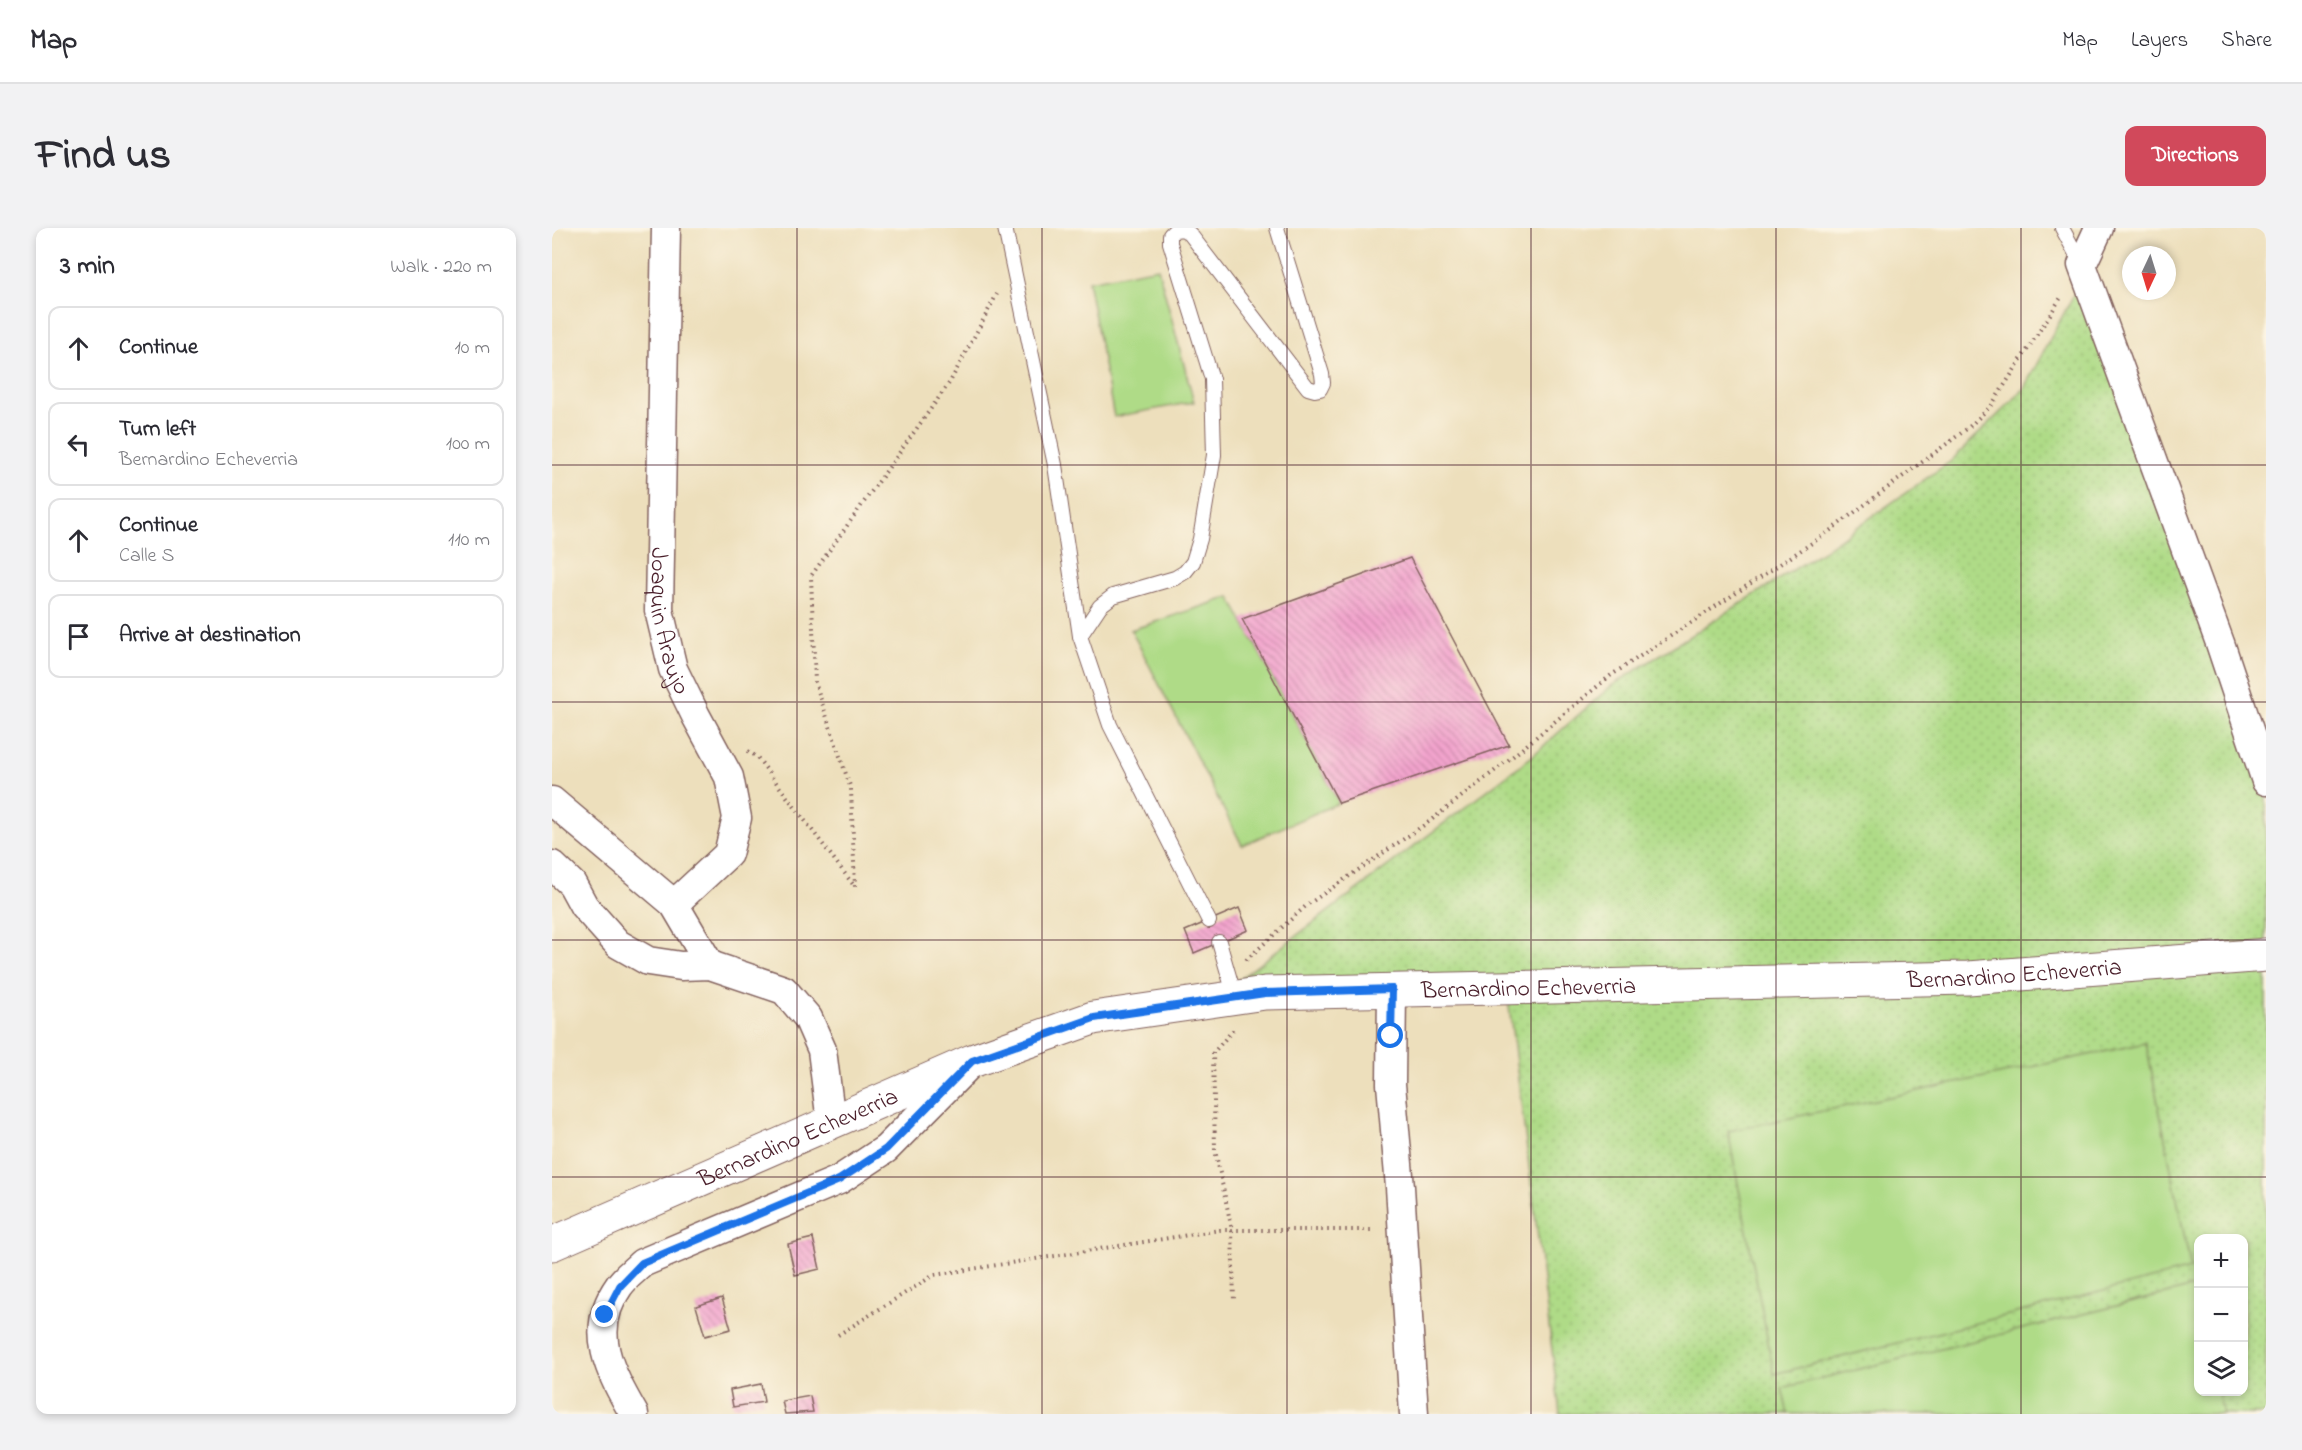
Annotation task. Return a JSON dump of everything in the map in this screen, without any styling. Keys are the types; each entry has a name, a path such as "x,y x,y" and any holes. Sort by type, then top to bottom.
{"street":[{"name":"Joaquin Araujo","path":"666,228 659,610 673,669 729,777 737,818 728,854 674,904"},
{"path":"2099,228 2082,265 2220,643 2266,781"},
{"path":"552,801 674,904 710,965"},
{"path":"552,865 572,884 584,906 618,944 648,961 681,966 710,965 784,990 808,1018 822,1050 831,1122"},
{"name":"Bernardino Echeverria","path":"552,1244 972,1061 1094,1018 1244,988 1392,989 1968,978 2266,955"},
{"path":"1392,989 1390,1084 1403,1230 1414,1414"},
{"path":"634,1414 614,1379 603,1346 605,1315 620,1286 642,1263 839,1180 886,1149 972,1061"}],"lane":[{"path":"1005,228 1055,465 1080,636 1110,726 1209,921"},
{"path":"1080,636 1100,606 1113,596 1175,578 1185,572 1193,562 1200,539 1214,455 1212,379 1170,243 1170,235 1175,230 1184,229 1190,234 1308,388 1320,389 1323,383 1323,374 1277,228"},
{"path":"2062,228 2082,265"},
{"path":"1219,942 1244,988"}],"path":[{"path":"740,745 757,757 855,887 851,789 815,682 811,576 950,382 1012,264"},
{"path":"1234,1302 1232,1230 1215,1150 1213,1053 1244,988 1307,905 1430,820 1501,766 1610,676 1824,535 1968,428 1991,406 2082,265"},
{"path":"838,1335 934,1275 1220,1230 1403,1230"}],"green space":[{"path":"2089,266 2266,763 2266,1414 1560,1414 1507,990 1216,997 1531,757 1611,686 1823,551 1951,461 2023,390"},
{"path":"1158,268 1194,402 1114,417 1088,281"},
{"path":"1230,597 1339,803 1242,845 1131,630"},
{"path":"2146,1043 2191,1269 1774,1374 1728,1131"},
{"path":"2194,1287 2194,1396 2219,1396 2223,1414 1788,1414 1782,1388"}],"building":[{"path":"1410,558 1509,745 1339,803 1242,619"},
{"path":"1239,908 1248,930 1194,953 1185,931"},
{"path":"813,1238 820,1269 795,1275 788,1244"},
{"path":"722,1298 731,1329 705,1336 696,1306"},
{"path":"761,1384 764,1402 733,1407 730,1390"},
{"path":"810,1396 813,1412 785,1414 782,1401"}],"route":[{"path":"605,1315 620,1286 642,1263 839,1180 886,1149 972,1061 1094,1018 1265,993 1392,989 1391,1036"}]}
